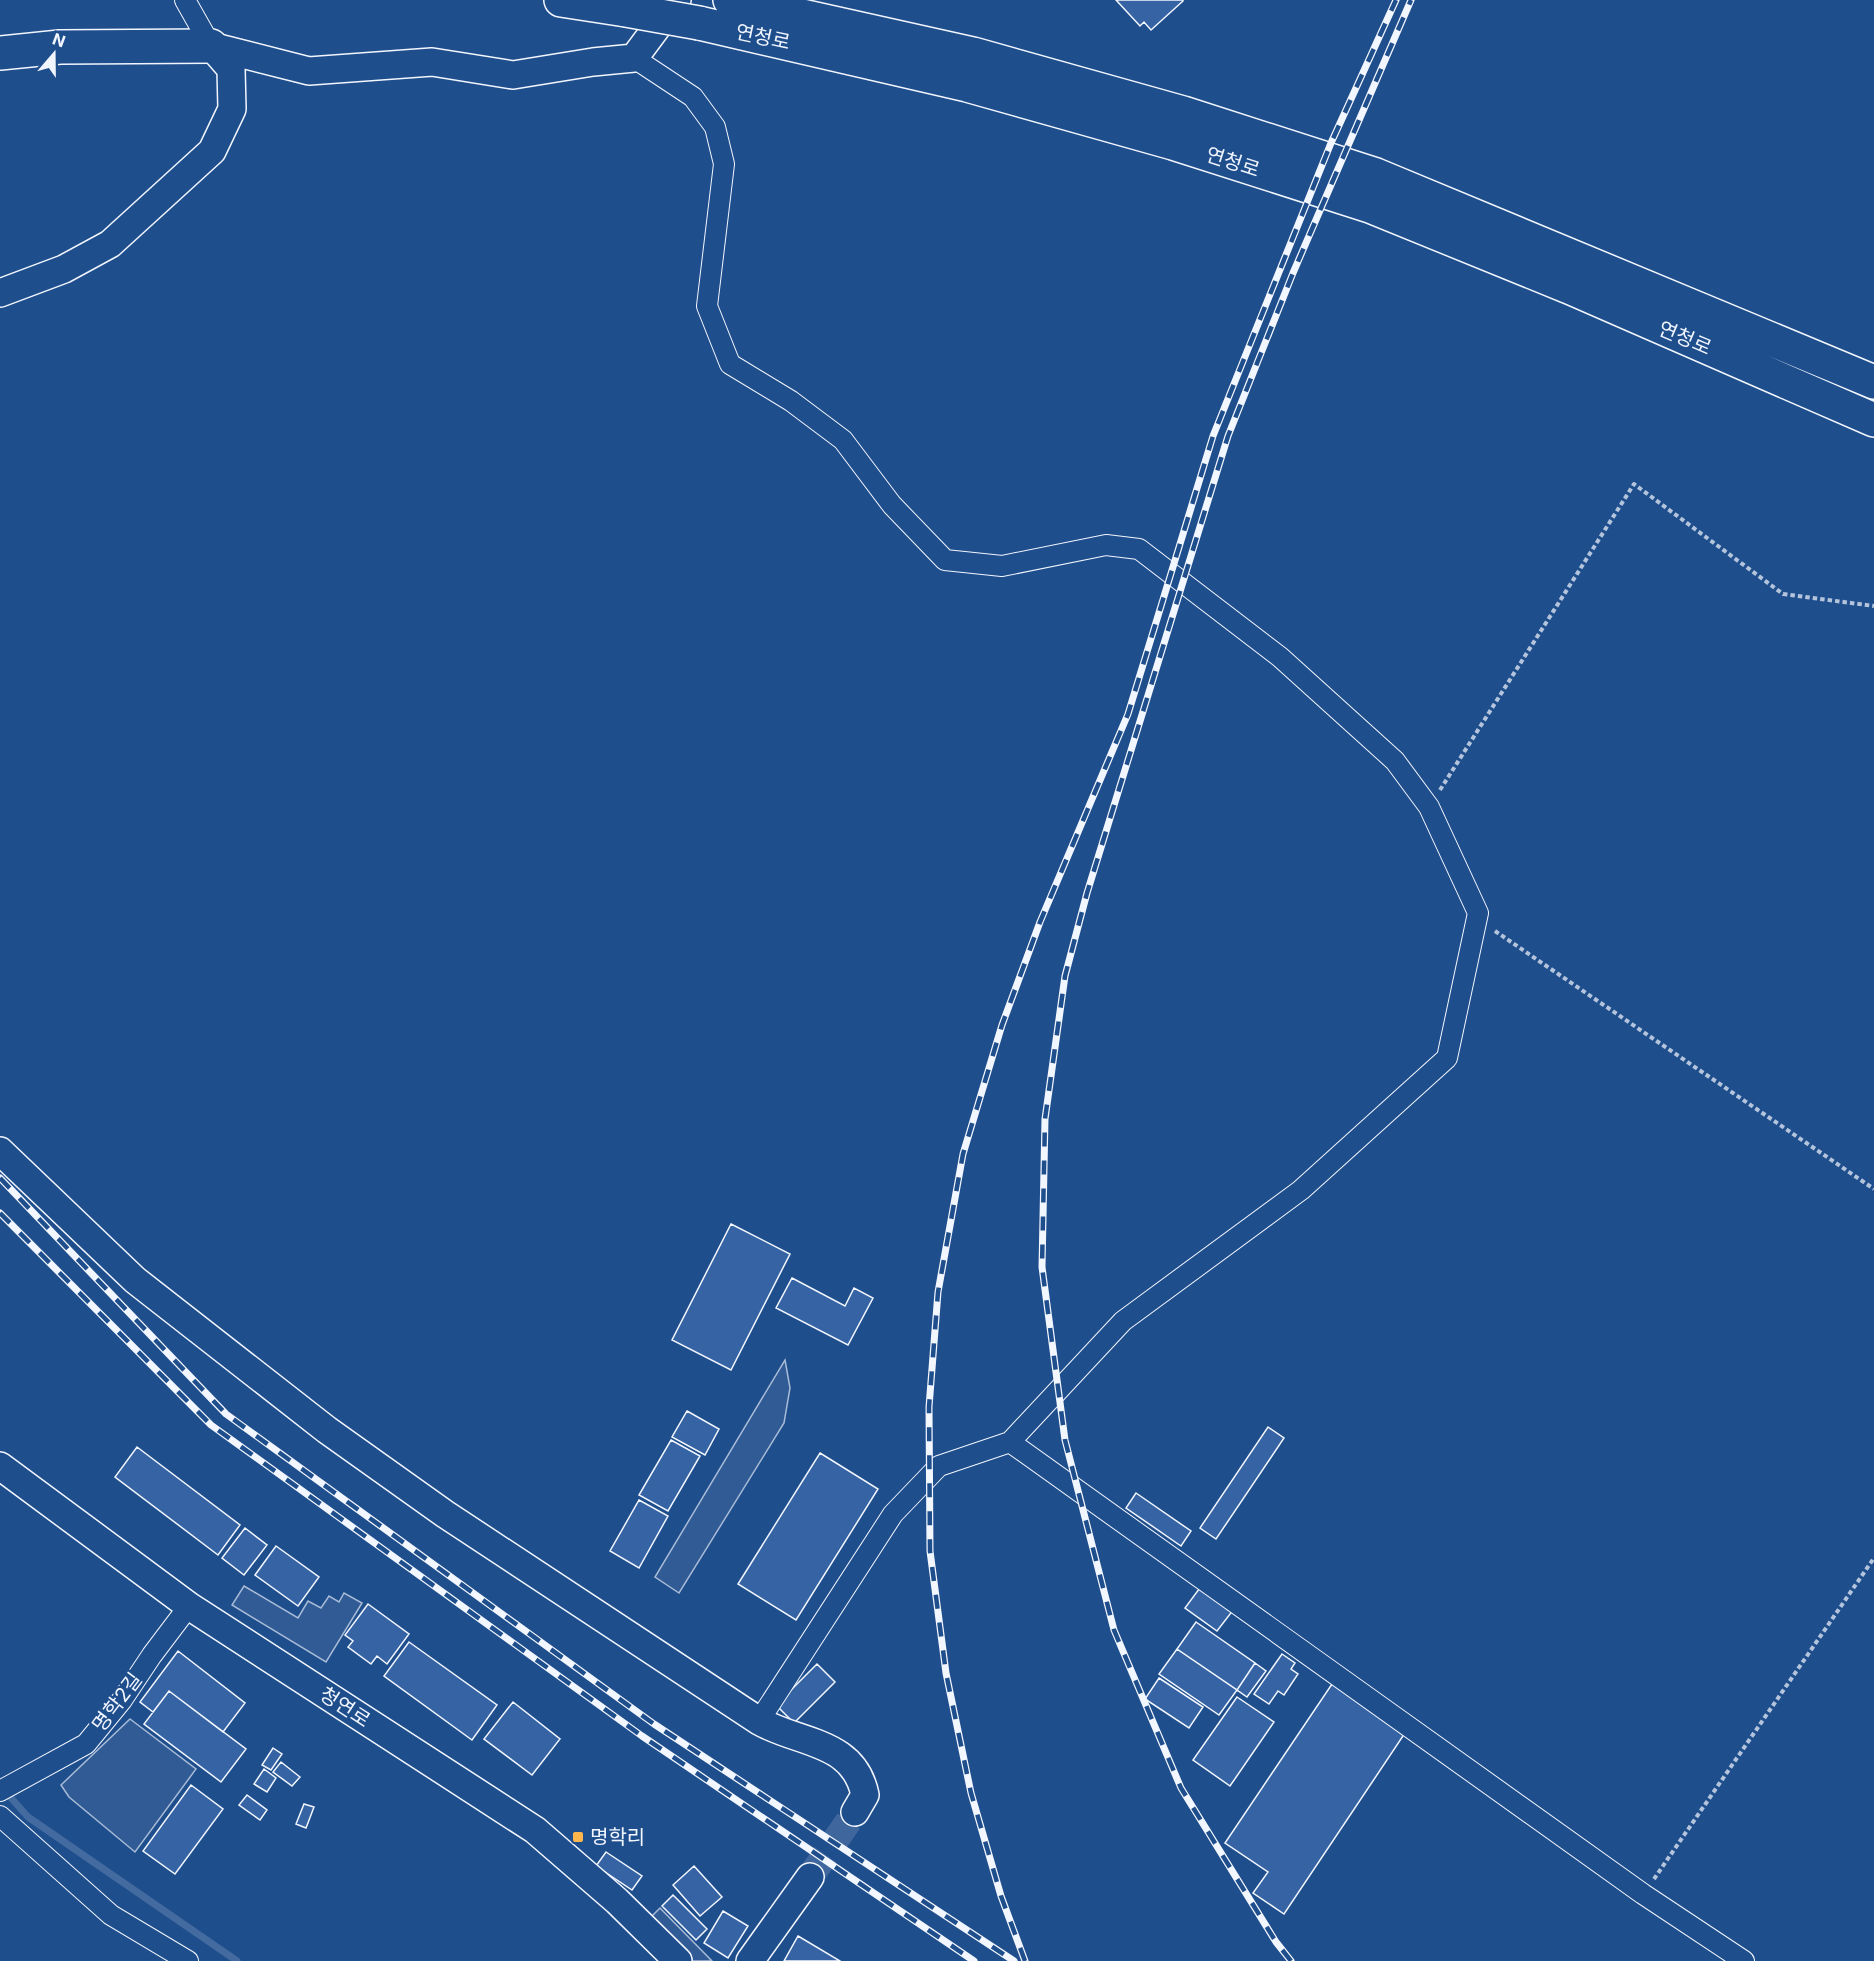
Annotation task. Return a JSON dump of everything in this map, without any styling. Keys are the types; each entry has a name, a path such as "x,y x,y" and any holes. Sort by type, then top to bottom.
{"highway":[{"name":"연청로","path":"561,0 626,10 688,12 968,85 1173,143 1370,206 1569,287 1874,420"},
{"name":"연청로","path":"730,0 973,54 1182,113 1376,175 1874,382"},
{"path":"0,53 60,46 211,46"}],"street":[{"path":"0,293 64,269 110,244 212,151 232,109 231,69 211,46 185,0"},
{"path":"211,46 309,71 432,62 513,75 634,58 688,12"},
{"path":"634,58 693,97 715,127 724,164 706,306 729,364 791,401 843,440 892,505 945,560 1002,566 1106,545 1138,549 1280,657 1395,761 1429,807 1478,913 1447,1058 1301,1190 1123,1320 1010,1442 939,1466 893,1514 759,1721"},
{"path":"0,1151 135,1280 327,1430 445,1514 759,1721 775,1730 831,1749 849,1761 861,1778 864,1795 855,1812"},
{"path":"1010,1442 1643,1894 1744,1961"},
{"name":"청연로","path":"0,1466 189,1606 535,1830 617,1901 678,1961"},
{"name":"명학2길","path":"0,1791 86,1744 122,1700 189,1606"},
{"path":"0,1816 111,1915 188,1961"},
{"path":"750,1961 810,1877"}],"path":[{"path":"1429,807 1634,484 1783,594 1874,606"},
{"path":"1478,913 1496,932 1874,1189"},
{"path":"1643,1894 1874,1558"}],"shaded area":[{"path":"785,1360 790,1388 784,1423 679,1593 655,1577"},
{"path":"244,1586 298,1618 308,1601 321,1608 329,1596 339,1602 344,1593 362,1603 326,1662 232,1605"},
{"path":"130,1719 196,1769 135,1852 69,1797 61,1785"},
{"path":"660,1908 712,1961 689,1961 648,1920"}],"building":[{"path":"1116,0 1183,1 1151,30 1144,22 1140,26"},
{"path":"731,1224 790,1254 731,1370 672,1340"},
{"path":"792,1278 845,1306 854,1288 873,1298 848,1345 776,1308"},
{"path":"687,1411 719,1429 705,1455 672,1437"},
{"path":"1268,1427 1284,1438 1216,1539 1200,1528"},
{"path":"671,1440 700,1456 668,1511 639,1495"},
{"path":"137,1447 240,1525 218,1555 115,1477"},
{"path":"820,1453 878,1489 796,1620 738,1584"},
{"path":"1136,1493 1191,1531 1181,1546 1126,1508"},
{"path":"639,1500 668,1516 639,1568 610,1551"},
{"path":"245,1528 267,1545 244,1575 222,1558"},
{"path":"276,1546 319,1577 298,1606 255,1575"},
{"path":"1202,1585 1234,1609 1217,1631 1185,1608"},
{"path":"368,1604 409,1634 387,1664 377,1656 371,1664 348,1647 353,1641 345,1635"},
{"path":"1196,1622 1255,1663 1237,1690 1177,1649"},
{"path":"409,1642 497,1705 472,1740 384,1676"},
{"path":"1177,1649 1237,1690 1219,1715 1159,1674"},
{"path":"178,1651 245,1703 223,1732 169,1691 153,1712 140,1702"},
{"path":"1282,1654 1295,1663 1291,1669 1298,1674 1284,1695 1278,1691 1269,1704 1254,1694"},
{"path":"1255,1663 1266,1671 1247,1697 1237,1690"},
{"path":"817,1664 835,1682 794,1723 776,1705"},
{"path":"1159,1678 1203,1707 1189,1728 1145,1699"},
{"path":"1332,1684 1405,1733 1284,1914 1253,1893 1268,1872 1225,1843"},
{"path":"169,1691 246,1749 221,1782 144,1724"},
{"path":"1237,1697 1274,1722 1230,1786 1193,1760"},
{"path":"513,1702 560,1739 532,1775 484,1739"},
{"path":"273,1748 282,1754 271,1770 262,1765"},
{"path":"281,1762 300,1777 292,1786 273,1772"},
{"path":"264,1769 276,1778 267,1792 254,1784"},
{"path":"191,1785 223,1809 175,1874 143,1851"},
{"path":"247,1795 267,1810 260,1820 239,1805"},
{"path":"304,1804 314,1807 306,1828 296,1824"},
{"path":"606,1852 642,1876 632,1890 596,1866"},
{"path":"694,1866 722,1897 700,1916 673,1885"},
{"path":"673,1895 707,1929 696,1940 662,1906"},
{"path":"723,1911 748,1926 728,1958 704,1943"},
{"path":"798,1936 840,1961 784,1961"}],"waterway":[{"path":"4,1790 28,1817 237,1961"}],"tunnel":[{"path":"810,1877 855,1812"}],"railway":[{"path":"1025,1961 1001,1896 971,1793 946,1673 930,1551 929,1407 938,1292 963,1154 1002,1025 1040,922 1128,714 1213,436 1331,143 1396,0"},
{"path":"1291,1961 1276,1942 1181,1788 1114,1630 1065,1440 1042,1267 1045,1119 1065,976 1087,893 1228,436 1293,273 1411,0"},
{"path":"0,1178 226,1414 654,1724 1014,1961"},
{"path":"0,1213 211,1425 642,1736 974,1961"}],"place":[{"name":"명학리","path":"578,1837"}]}
